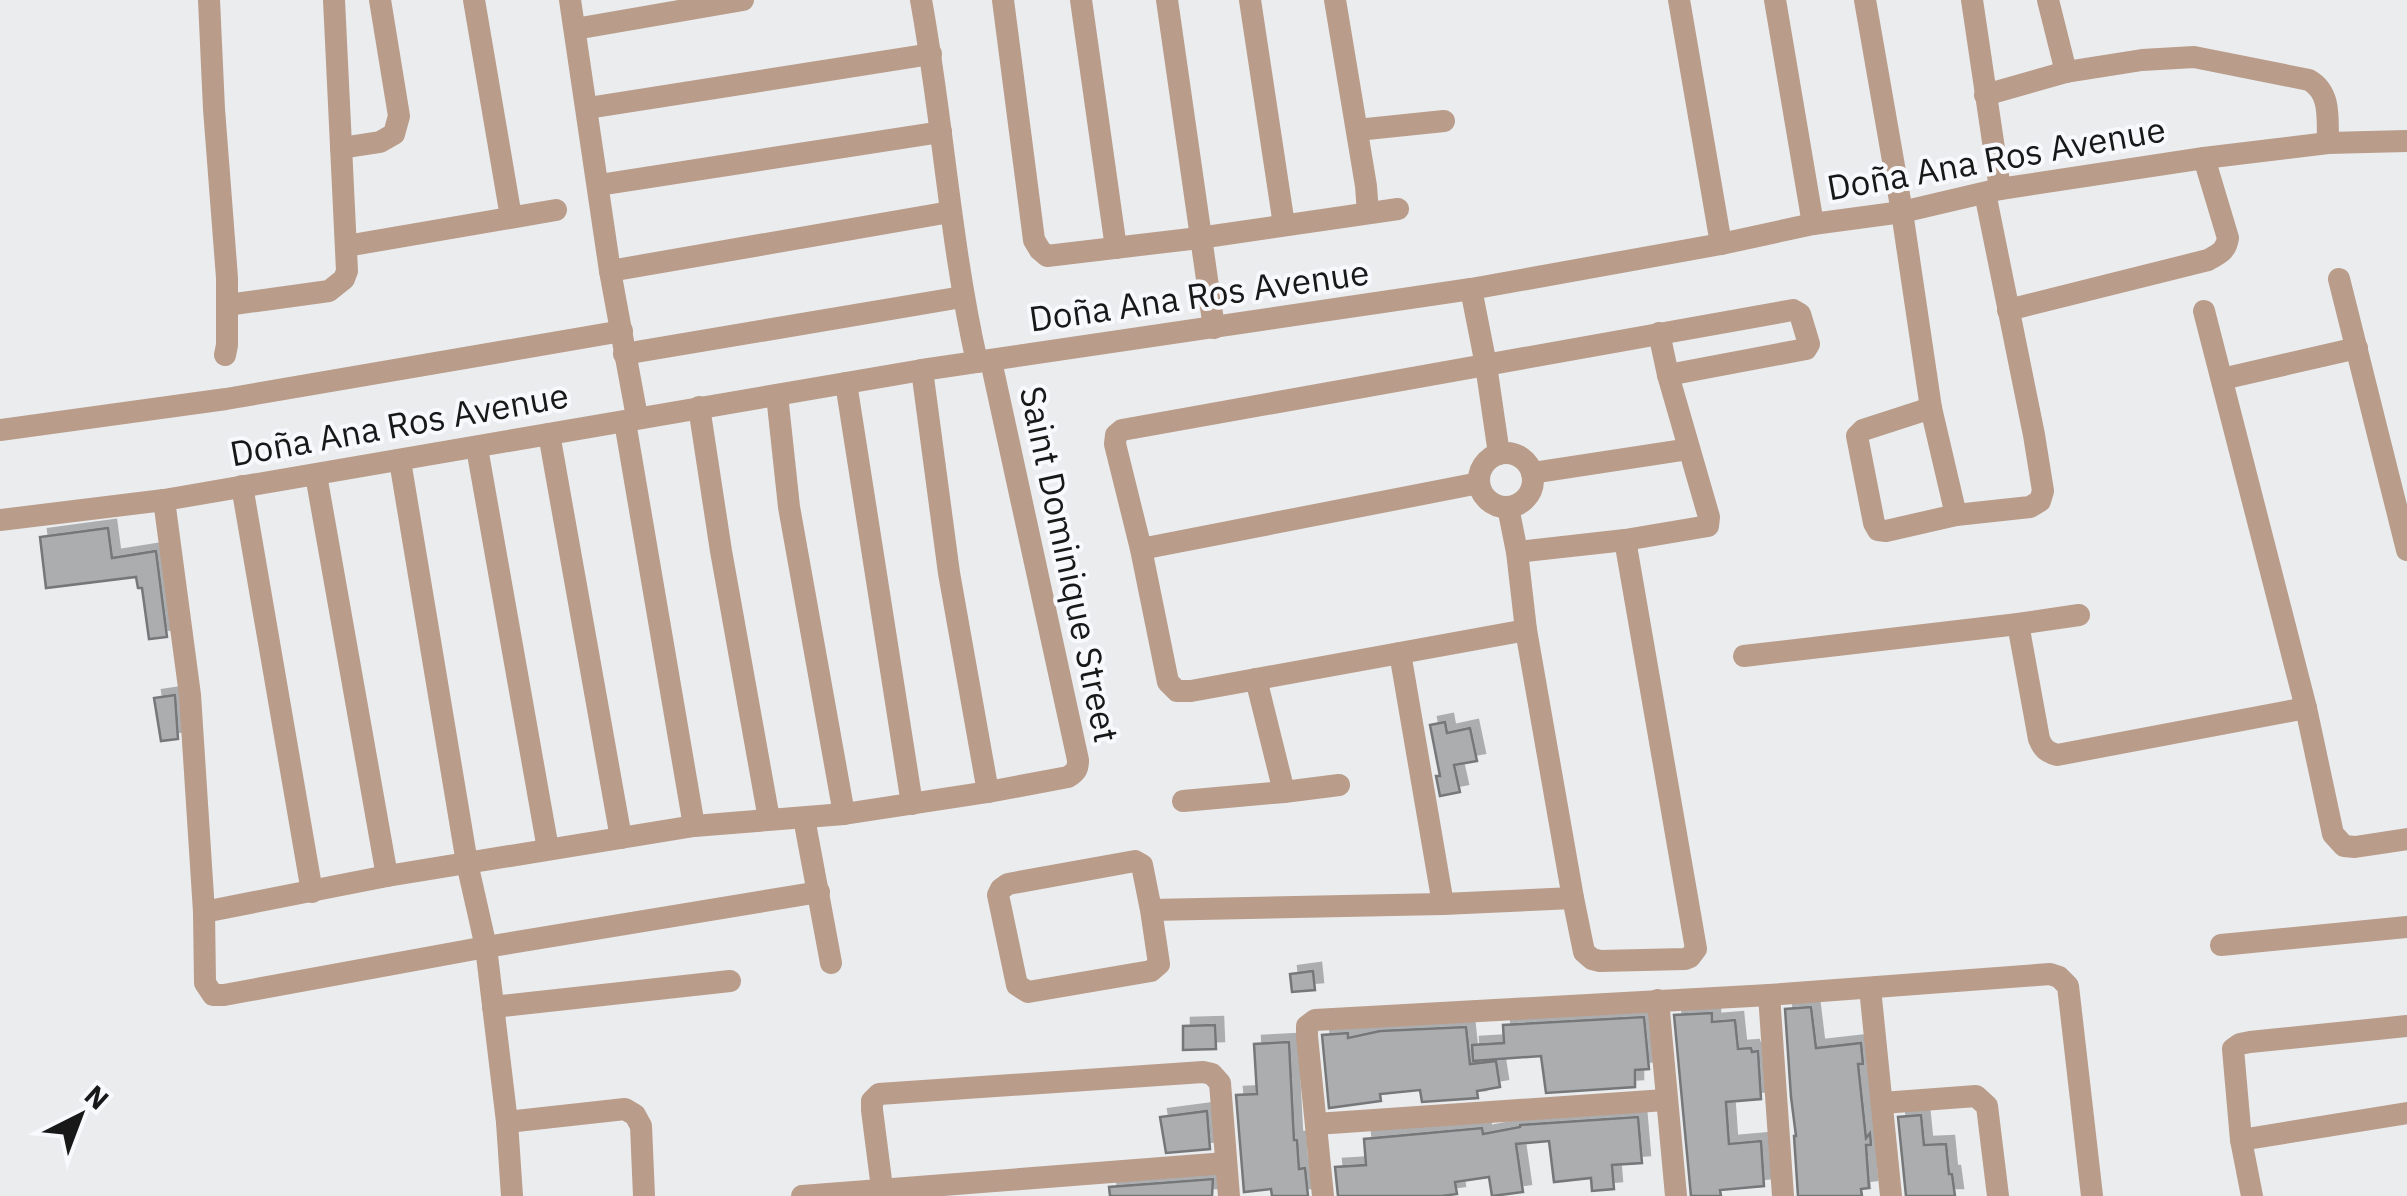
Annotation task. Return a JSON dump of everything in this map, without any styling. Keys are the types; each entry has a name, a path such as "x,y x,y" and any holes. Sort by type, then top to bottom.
{"street":[{"path":"209,0 227,306 225,354"},
{"path":"227,306 329,291 344,279 347,270 334,0"},
{"path":"341,148 380,142 394,134 399,116 380,0"},
{"path":"474,0 511,217"},
{"path":"570,0 694,826"},
{"path":"576,30 743,0"},
{"name":"Saint Dominique Street","path":"921,0 962,297 984,362 1078,760 1076,771 1068,777 988,792"},
{"path":"1003,0 1034,240 1047,256 1398,209"},
{"path":"1081,0 1116,248"},
{"path":"1168,0 1214,328"},
{"path":"1250,0 1284,225"},
{"path":"1335,0 1368,213"},
{"path":"1679,0 1721,244"},
{"path":"1775,0 1813,224"},
{"path":"1865,0 1931,408 1956,514"},
{"path":"1931,408 1863,430 1857,436 1874,523 1882,532 1956,514 2037,504 2043,491 2008,310 1972,0"},
{"path":"2048,0 2066,72"},
{"path":"588,108 931,54"},
{"path":"1985,96 2066,72 2142,60 2194,57 2310,80 2320,86 2326,99 2328,143"},
{"path":"1357,130 1444,122"},
{"path":"599,185 941,132"},
{"name":"Doña Ana Ros Avenue","path":"0,520 164,500 922,370 1470,290 1813,224 1902,212 1993,191 2328,143 2407,141"},
{"path":"2008,310 2208,260 2222,253 2228,238 2204,158"},
{"path":"346,246 556,210"},
{"path":"610,270 950,212"},
{"path":"2339,279 2407,550"},
{"path":"1470,290 1499,454"},
{"path":"0,430 962,297"},
{"path":"1526,630 1176,691 1168,682 1115,444 1118,431 1793,310 1800,314 1809,344 1806,349 1668,375"},
{"path":"2204,310 2306,708 2332,834 2344,846 2355,847 2407,838"},
{"path":"1518,552 1708,526 1709,517 1659,333"},
{"path":"2222,379 2357,348"},
{"path":"204,912 387,876 694,826 844,814 988,792 949,574 922,370"},
{"path":"846,383 912,804"},
{"path":"777,396 789,507 844,814"},
{"path":"699,407 769,818"},
{"path":"549,434 621,838"},
{"path":"476,448 548,849"},
{"path":"1532,473 1689,449"},
{"path":"1499,454 1513,454 1525,461 1532,473 1528,496 1508,507 1494,504 1484,496 1479,483 1480,470 1499,454"},
{"path":"400,460 467,864 486,947 512,1196"},
{"path":"316,475 387,876"},
{"path":"1141,549 1479,483"},
{"path":"242,486 312,892"},
{"path":"164,500 190,695 205,983 212,994 224,996 486,947 819,892"},
{"path":"1508,507 1584,952 1600,961 1685,959 1695,952 1625,540"},
{"path":"1744,656 2078,614"},
{"path":"2018,624 2038,739 2050,753 2058,755 2306,708"},
{"path":"1400,653 1443,904"},
{"path":"1256,678 1284,792"},
{"path":"1183,801 1339,785"},
{"path":"804,818 831,963"},
{"path":"1135,861 1142,865 1151,910 1157,968 1028,992 1017,985 998,894 1008,884 1135,861"},
{"path":"1151,910 1574,898"},
{"path":"2221,945 2407,927"},
{"path":"1322,1196 1307,1036 1307,1026 1315,1020 1770,995 2050,974 2068,986 2092,1196"},
{"path":"493,1007 730,981"},
{"path":"1870,988 1891,1196"},
{"path":"1770,995 1784,1196"},
{"path":"1658,1000 1676,1196"},
{"path":"2252,1196 2240,1140 2233,1049 2240,1044 2407,1026"},
{"path":"883,1193 872,1100 879,1094 1212,1074 1220,1083 1230,1196"},
{"path":"1882,1103 1976,1096 1982,1099 1987,1106 1998,1196"},
{"path":"1316,1124 1666,1100"},
{"path":"506,1122 625,1109 635,1115 641,1126 644,1196"},
{"path":"2240,1140 2407,1113"},
{"path":"802,1196 883,1193 1226,1163"}],"building":[{"path":"108,528 112,558 156,551 167,637 149,639 142,588 138,588 136,577 46,588 40,537"},
{"path":"175,695 178,739 161,741 154,698"},
{"path":"1445,722 1447,733 1470,728 1477,761 1454,765 1460,792 1440,796 1430,725"},
{"path":"1313,971 1315,990 1292,992 1290,974"},
{"path":"1811,1007 1816,1048 1861,1043 1863,1064 1858,1064 1866,1138 1870,1133 1871,1145 1866,1145 1869,1188 1861,1189 1862,1196 1798,1196 1785,1009"},
{"path":"1712,1013 1712,1022 1735,1020 1738,1049 1758,1051 1761,1099 1726,1102 1729,1144 1761,1141 1764,1186 1720,1190 1721,1196 1691,1196 1674,1015"},
{"path":"1644,1017 1649,1069 1635,1070 1635,1087 1546,1093 1541,1056 1473,1061 1472,1045 1504,1043 1503,1025"},
{"path":"1215,1025 1216,1049 1183,1050 1183,1026"},
{"path":"1466,1027 1470,1064 1496,1061 1500,1087 1477,1091 1478,1098 1422,1102 1420,1090 1380,1094 1381,1101 1329,1108 1322,1035 1348,1033 1348,1038 1380,1031"},
{"path":"1289,1042 1294,1140 1299,1169 1305,1168 1308,1196 1272,1196 1271,1189 1244,1192 1236,1095 1257,1094 1254,1044"},
{"path":"1207,1111 1210,1149 1166,1153 1160,1117"},
{"path":"1921,1115 1924,1145 1946,1144 1955,1196 1906,1196 1898,1117"},
{"path":"1638,1117 1642,1163 1612,1165 1614,1189 1592,1191 1591,1178 1554,1182 1549,1141 1516,1144 1523,1192 1492,1196 1489,1177 1455,1182 1457,1194 1442,1196 1338,1196 1335,1167 1366,1165 1364,1139 1482,1128 1483,1134 1520,1125"},
{"path":"1213,1179 1212,1196 1110,1196 1109,1187"}]}
